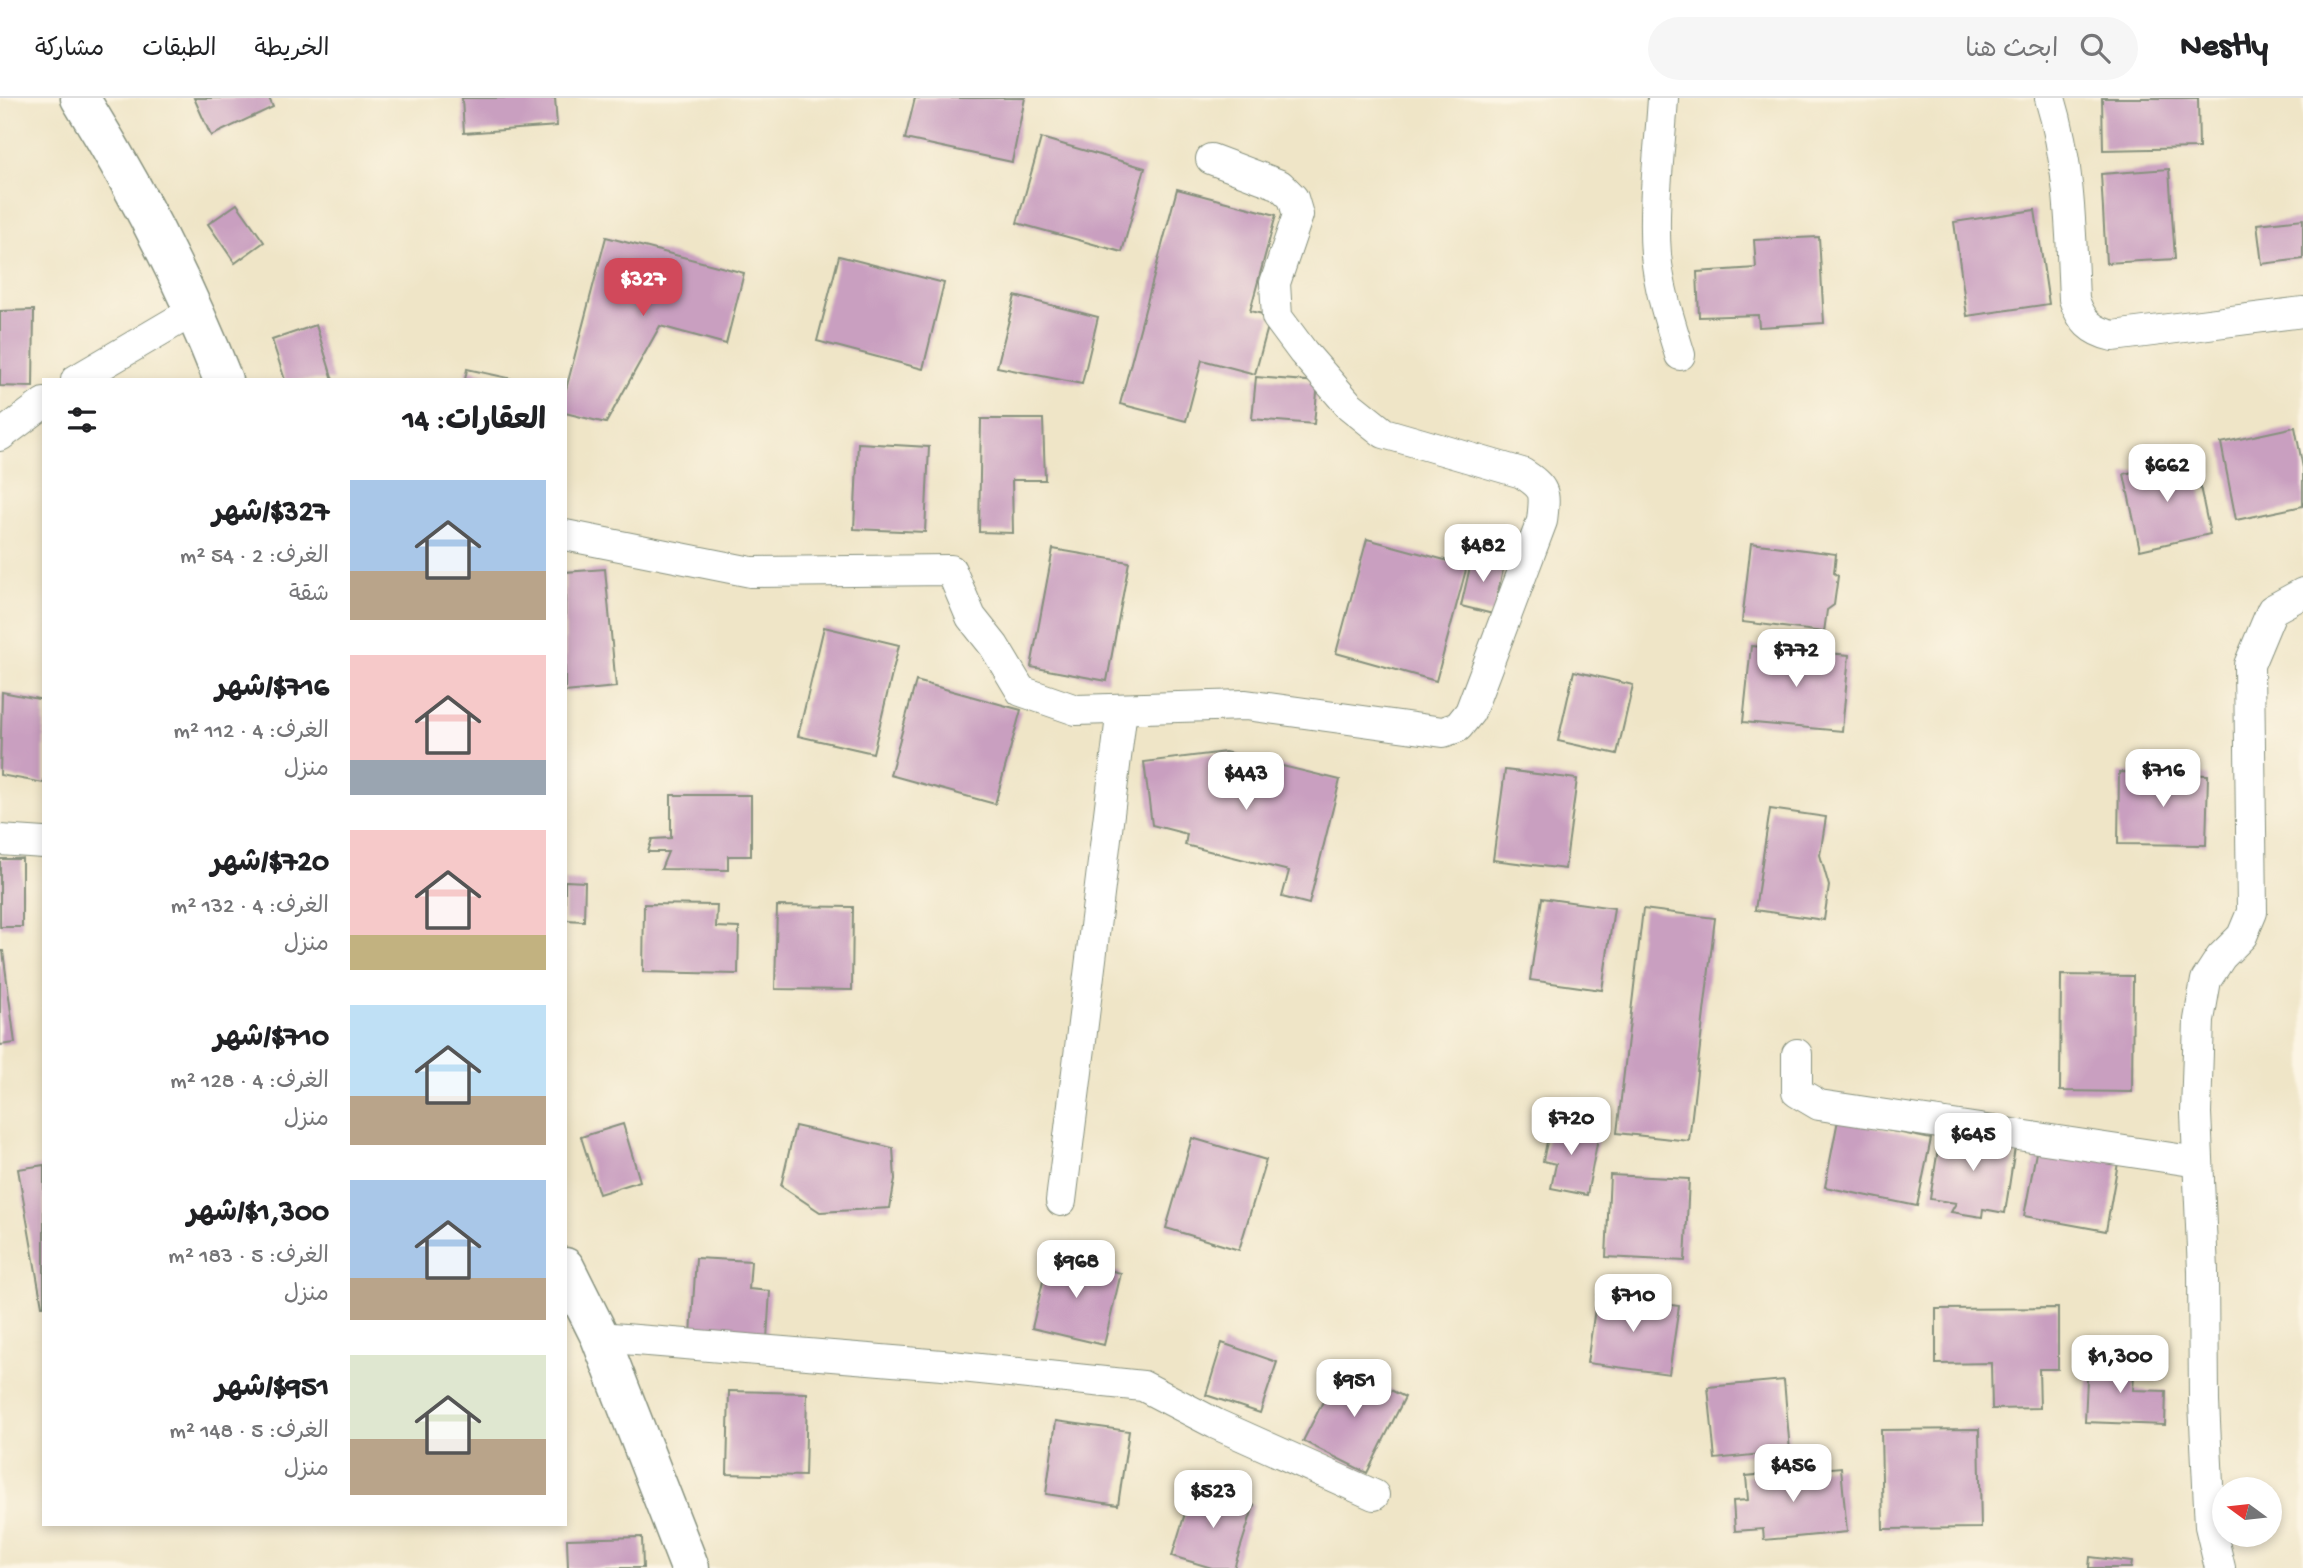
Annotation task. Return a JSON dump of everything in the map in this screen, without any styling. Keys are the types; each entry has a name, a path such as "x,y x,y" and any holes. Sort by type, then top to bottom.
{"highway":[{"path":"80,98 120,163 195,310 222,378"},
{"path":"567,1271 600,1337 690,1568"}],"street":[{"path":"1663,98 1655,206 1657,256 1665,307 1679,355"},
{"path":"2050,98 2058,123 2068,184 2074,299 2078,313 2087,325 2098,333 2113,336 2303,312"},
{"path":"567,535 751,572 951,570 971,617 994,646 1021,691 1076,710 1246,705 1443,732 1458,727 1470,712 1542,521 1545,494 1539,484 1522,473 1384,433 1349,405 1303,352 1278,317 1275,283 1298,215 1293,198 1280,185 1212,159"},
{"path":"79,378 195,310"},
{"path":"0,436 42,404"},
{"path":"2220,1568 2210,1526 2204,1402 2203,1271 2196,1113 2199,1020 2206,980 2221,957 2242,936 2252,912 2249,665 2272,610 2303,593"},
{"path":"1061,1201 1122,709"},
{"path":"0,840 42,843"},
{"path":"1797,1054 1797,1093 1819,1105 2198,1161"},
{"path":"600,1337 943,1365 1143,1386 1216,1424 1374,1495"}],"building":[{"path":"194,98 269,98 273,107 211,136"},
{"path":"462,98 555,98 557,126 464,133"},
{"path":"915,98 1025,98 1012,162 905,139"},
{"path":"2102,98 2198,98 2199,148 2103,150"},
{"path":"1041,138 1145,168 1122,252 1017,223"},
{"path":"2169,169 2175,259 2106,263 2101,174"},
{"path":"1177,189 1276,215 1250,311 1271,316 1255,374 1202,360 1186,421 1120,404"},
{"path":"237,204 264,242 235,263 208,224"},
{"path":"2035,210 2049,304 1967,316 1954,222"},
{"path":"2303,219 2303,259 2262,264 2257,224"},
{"path":"606,237 744,273 726,344 660,326 606,423 567,413 567,385"},
{"path":"1819,237 1824,323 1759,327 1758,315 1699,317 1697,272 1756,268 1754,240"},
{"path":"839,256 944,283 923,369 817,341"},
{"path":"1015,296 1098,317 1082,384 997,367"},
{"path":"34,310 33,387 0,386 0,311"},
{"path":"316,325 332,378 284,378 272,340"},
{"path":"467,369 508,378 465,378"},
{"path":"1256,377 1318,382 1314,424 1252,419"},
{"path":"981,419 1043,419 1045,480 1012,480 1013,533 979,532"},
{"path":"2295,427 2303,468 2303,506 2236,520 2221,443"},
{"path":"858,443 929,447 925,532 854,529"},
{"path":"2194,458 2210,534 2140,550 2124,474"},
{"path":"1367,539 1467,566 1436,681 1336,653"},
{"path":"1751,543 1836,554 1834,573 1838,576 1834,605 1827,610 1824,632 1742,622"},
{"path":"1053,549 1129,562 1107,681 1031,667"},
{"path":"1473,554 1505,561 1493,614 1461,606"},
{"path":"605,569 616,687 567,692 567,572"},
{"path":"824,627 899,645 873,753 798,736"},
{"path":"1751,646 1849,655 1842,731 1743,722"},
{"path":"1574,671 1633,685 1617,754 1558,741"},
{"path":"916,681 1021,710 995,804 890,775"},
{"path":"2,692 42,700 42,783 0,775"},
{"path":"1225,752 1340,780 1309,904 1282,897 1289,871 1185,845 1187,834 1152,825 1144,762"},
{"path":"1505,770 1577,779 1565,869 1493,860"},
{"path":"2119,772 2208,775 2206,845 2118,844"},
{"path":"671,795 751,795 751,856 728,856 728,870 661,869 668,852 648,852 652,839 671,838"},
{"path":"1770,809 1826,817 1820,855 1829,886 1824,920 1755,910"},
{"path":"0,859 22,859 22,927 0,927"},
{"path":"567,881 585,882 584,921 567,920"},
{"path":"1542,898 1614,908 1602,990 1530,980"},
{"path":"644,904 717,905 716,927 739,928 738,974 643,972"},
{"path":"777,906 853,907 852,990 775,989"},
{"path":"1643,909 1715,918 1689,1141 1617,1133"},
{"path":"0,951 3,951 15,1043 0,1045"},
{"path":"2061,975 2133,976 2132,1092 2060,1091"},
{"path":"1838,1120 1931,1139 1917,1206 1825,1187"},
{"path":"1551,1123 1599,1133 1587,1195 1551,1188 1556,1164 1543,1161"},
{"path":"623,1124 640,1181 599,1194 581,1137"},
{"path":"795,1126 893,1148 895,1179 890,1208 820,1212 781,1186"},
{"path":"1941,1130 2016,1141 2005,1213 1983,1209 1982,1217 1951,1212 1956,1203 1930,1199"},
{"path":"1192,1138 1266,1160 1239,1250 1166,1228"},
{"path":"2038,1142 2119,1157 2106,1231 2024,1216"},
{"path":"42,1165 42,1306 18,1169"},
{"path":"1610,1175 1689,1179 1685,1261 1606,1257"},
{"path":"1049,1256 1121,1273 1104,1345 1032,1328"},
{"path":"696,1258 751,1261 749,1289 770,1291 767,1339 691,1335"},
{"path":"1597,1295 1679,1306 1669,1374 1587,1363"},
{"path":"2058,1308 2058,1369 2039,1369 2040,1408 1992,1409 1991,1363 1936,1364 1936,1309"},
{"path":"1222,1343 1277,1362 1260,1413 1206,1395"},
{"path":"2088,1357 2135,1360 2133,1390 2166,1391 2165,1425 2085,1422"},
{"path":"1341,1366 1405,1397 1367,1473 1303,1441"},
{"path":"1784,1380 1790,1451 1715,1459 1708,1387"},
{"path":"729,1391 807,1393 805,1476 727,1474"},
{"path":"1056,1421 1129,1431 1118,1505 1046,1494"},
{"path":"1979,1429 1981,1528 1883,1529 1881,1430"},
{"path":"1841,1467 1847,1532 1764,1540 1763,1529 1735,1531 1733,1501 1748,1500 1746,1476"},
{"path":"1193,1487 1254,1505 1234,1568 1212,1568 1172,1556"},
{"path":"642,1537 643,1568 568,1568 567,1539"},
{"path":"2090,1557 2132,1562 2131,1568 2089,1568"}]}
